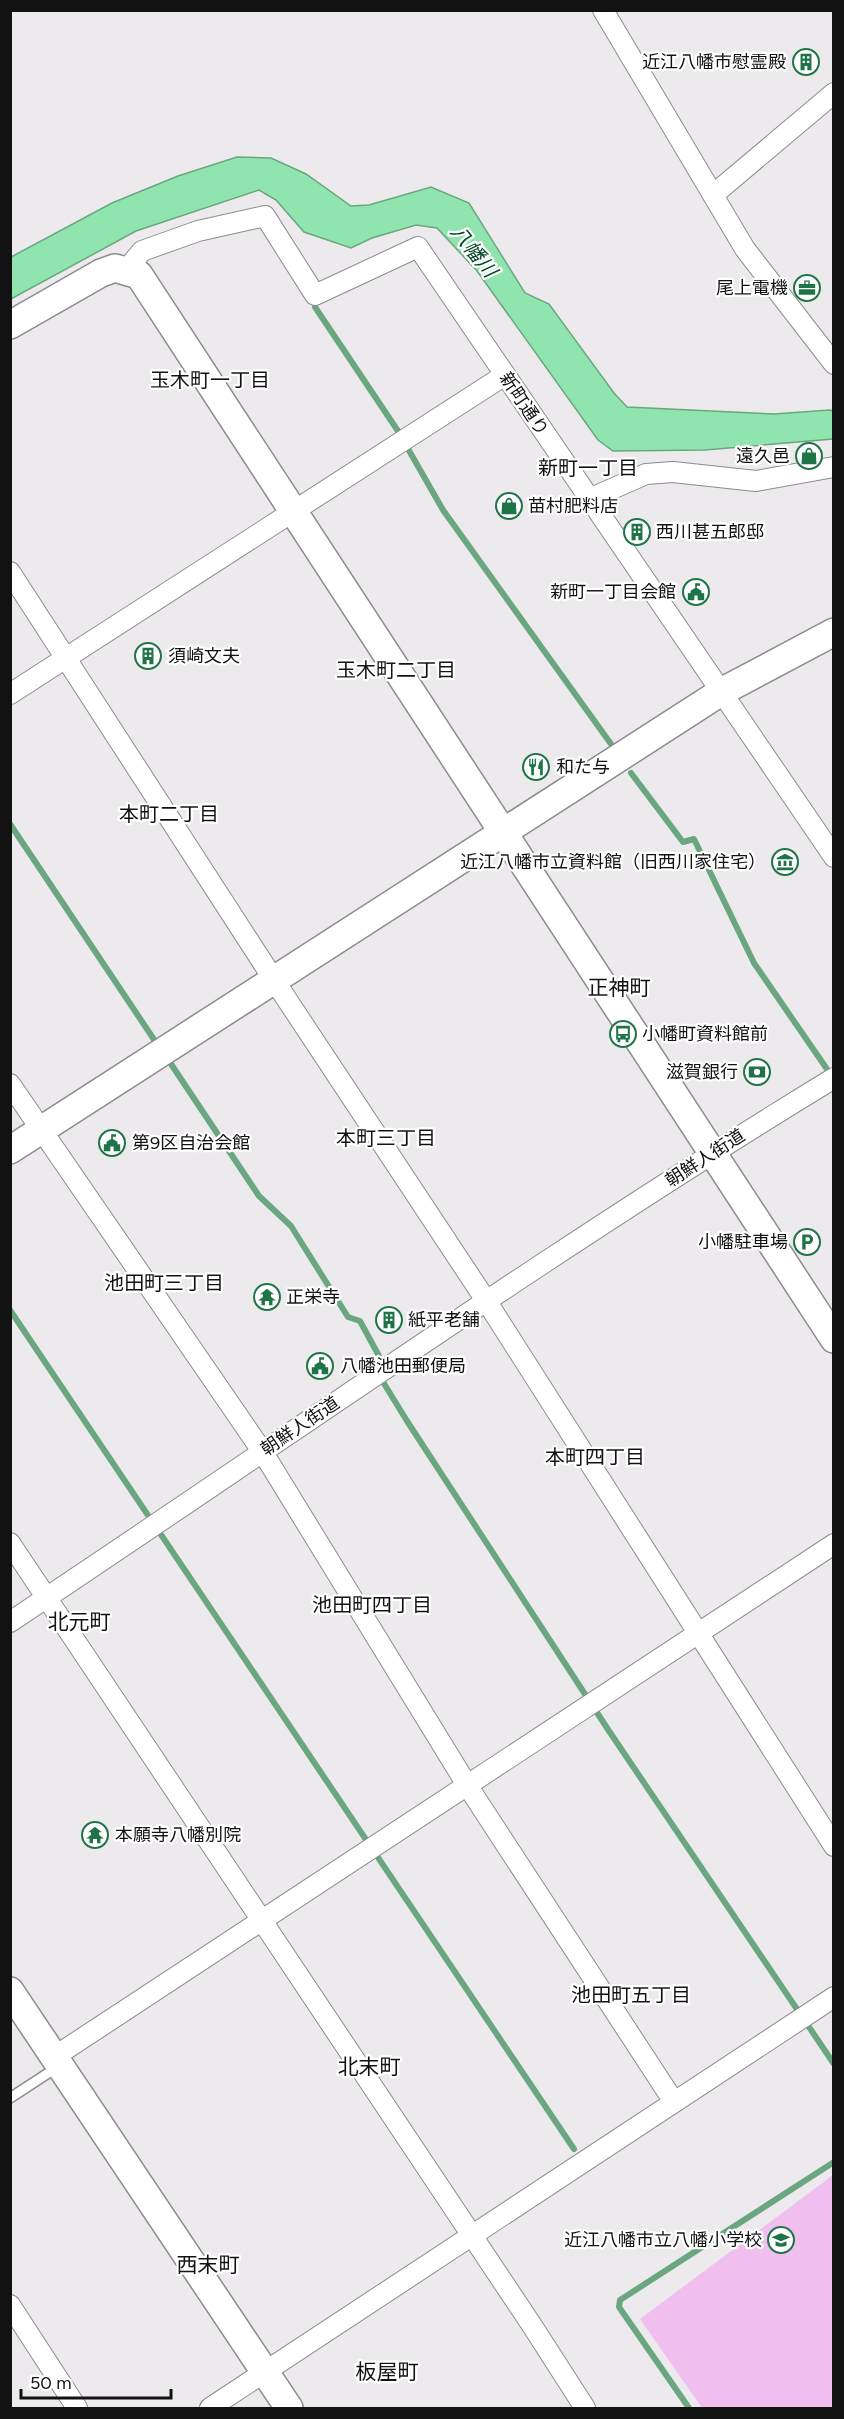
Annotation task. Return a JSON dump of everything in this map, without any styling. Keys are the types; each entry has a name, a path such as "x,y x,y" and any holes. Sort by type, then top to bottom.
{"street":[{"path":"608,12 745,249 828,347 834,364"},
{"path":"713,195 834,93"},
{"name":"新町通り","path":"126,270 142,251 198,231 265,216 315,295 418,247 834,857"},
{"path":"10,325 102,273 116,268 139,275 292,513 834,1339"},
{"path":"10,694 505,375"},
{"path":"589,499 646,474 673,472 756,481 834,467"},
{"path":"10,572 274,980 487,1302 834,1846"},
{"path":"10,1150 721,692 834,632"},
{"name":"朝鮮人街道","path":"10,1622 262,1451 712,1152 834,1078"},
{"path":"10,1084 262,1451 468,1785 674,2102"},
{"path":"10,1543 472,2235 585,2409"},
{"path":"57,2061 261,1921 834,1544"},
{"path":"10,1991 289,2409"},
{"path":"210,2409 834,1997"},
{"path":"10,2305 77,2409"}],"lane":[{"path":"10,2098 57,2061"}],"shaded area":[{"name":"近江八幡市立八幡小学校","path":"833,2175 833,2408 702,2408 640,2319"}],"water":[{"name":"八幡川","path":"237,157 271,158 306,174 351,206 369,205 431,187 469,203 525,293 549,304 614,393 627,407 774,414 830,410 833,411 833,439 705,450 613,451 598,440 477,271 437,228 416,225 372,238 351,248 304,232 276,200 259,190 136,231 11,299 11,257 112,203 178,176"}],"waterway":[{"path":"315,307 402,437"},
{"path":"407,447 443,510 611,744"},
{"path":"631,773 683,842 694,839 754,963 831,1075"},
{"path":"10,824 159,1047"},
{"path":"167,1058 259,1196 291,1226 348,1317 360,1321 379,1356 380,1377 407,1421 609,1731 834,2064"},
{"path":"10,1310 574,2149"},
{"path":"689,2408 619,2307 620,2300 834,2162"}],"place":[{"name":"近江八幡市慰霊殿","path":"806,62"},
{"name":"尾上電機","path":"807,288"},
{"name":"遠久邑","path":"809,456"},
{"name":"苗村肥料店","path":"509,506"},
{"name":"西川甚五郎邸","path":"637,532"},
{"name":"新町一丁目会館","path":"696,592"},
{"name":"須崎文夫","path":"148,656"},
{"name":"和た与","path":"536,767"},
{"name":"近江八幡市立資料館（旧西川家住宅）","path":"785,862"},
{"name":"小幡町資料館前","path":"623,1034"},
{"name":"滋賀銀行","path":"757,1072"},
{"name":"第9区自治会館","path":"112,1143"},
{"name":"小幡駐車場","path":"807,1242"},
{"name":"正栄寺","path":"267,1297"},
{"name":"紙平老舗","path":"389,1320"},
{"name":"八幡池田郵便局","path":"320,1366"},
{"name":"本願寺八幡別院","path":"95,1835"},
{"name":"近江八幡市立八幡小学校","path":"781,2240"}],"district":[{"name":"玉木町一丁目","path":"210,380"},
{"name":"新町一丁目","path":"588,468"},
{"name":"玉木町二丁目","path":"396,670"},
{"name":"本町二丁目","path":"169,814"},
{"name":"正神町","path":"619,988"},
{"name":"本町三丁目","path":"386,1138"},
{"name":"池田町三丁目","path":"164,1283"},
{"name":"本町四丁目","path":"595,1457"},
{"name":"池田町四丁目","path":"372,1605"},
{"name":"北元町","path":"79,1622"},
{"name":"池田町五丁目","path":"631,1995"},
{"name":"北末町","path":"369,2067"},
{"name":"西末町","path":"208,2265"},
{"name":"板屋町","path":"387,2372"}]}
